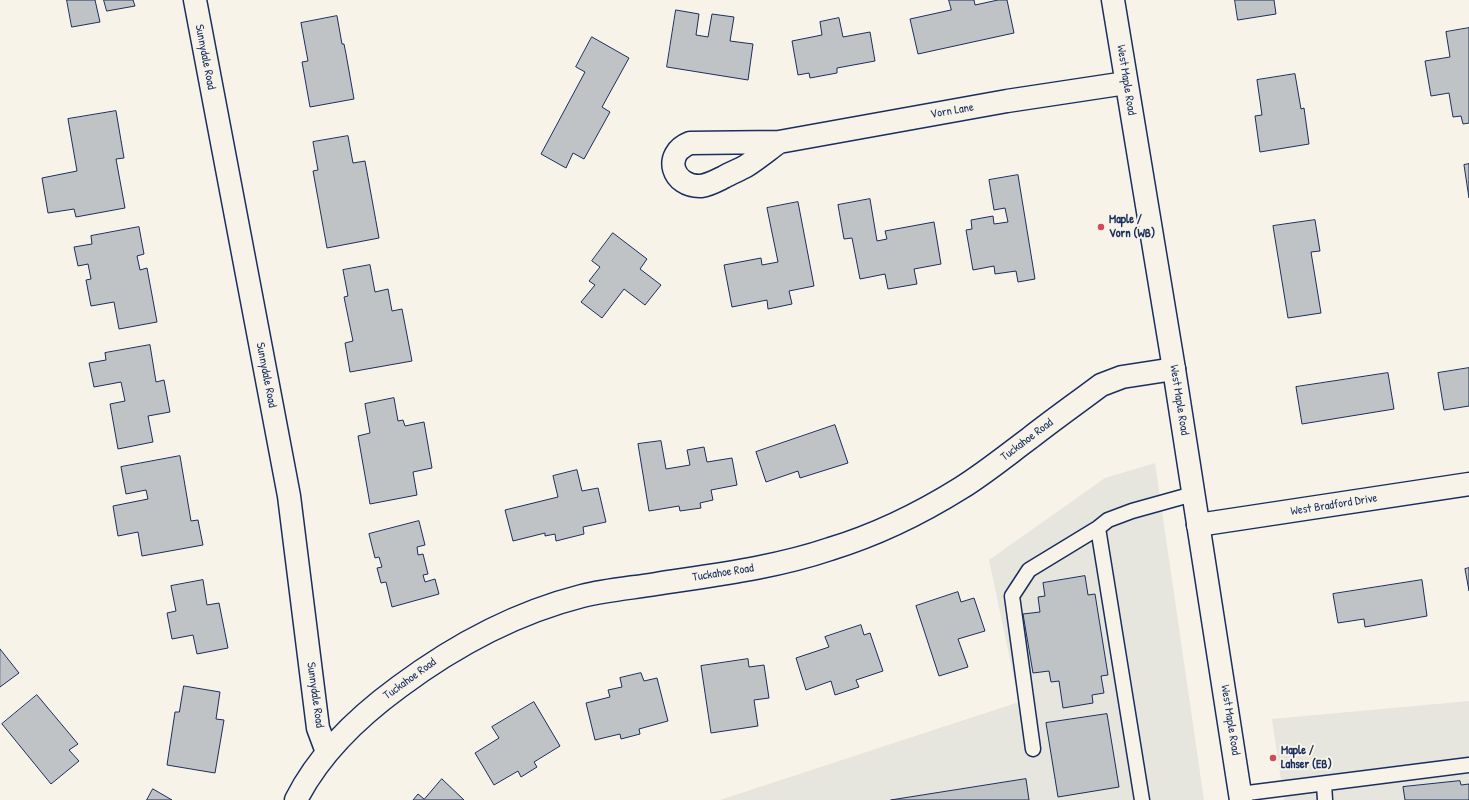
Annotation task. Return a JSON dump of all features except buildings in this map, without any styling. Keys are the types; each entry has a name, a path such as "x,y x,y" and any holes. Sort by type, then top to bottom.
{"street":[{"name":"Sunnydale Road","path":"194,0 289,496 318,728 327,752"},
{"name":"West Maple Road","path":"1112,0 1174,369 1241,797"},
{"name":"Vorn Lane","path":"779,142 1007,101 1126,83"},
{"name":"Tuckahoe Road","path":"296,800 302,788 327,752 354,724 380,701 432,662 460,645 523,615 582,596 762,567 830,550 900,521 963,487 1101,385 1122,377 1174,369"},
{"name":"West Bradford Drive","path":"1198,525 1469,484"}],"lane":[{"path":"1033,749 1012,596 1029,570 1098,528 1108,520 1132,511 1193,494"},
{"path":"1098,528 1142,800"},
{"path":"1241,797 1324,784 1469,765"},
{"path":"1324,784 1325,800"}],"shaded area":[{"path":"1155,463 1204,800 720,800 1019,702 989,560 1105,478"},
{"path":"1469,701 1469,800 1284,800 1272,719"}],"place":[{"name":"Maple / Vorn (WB)","path":"1101,227"},
{"name":"Maple / Lahser (EB)","path":"1273,758"}]}
